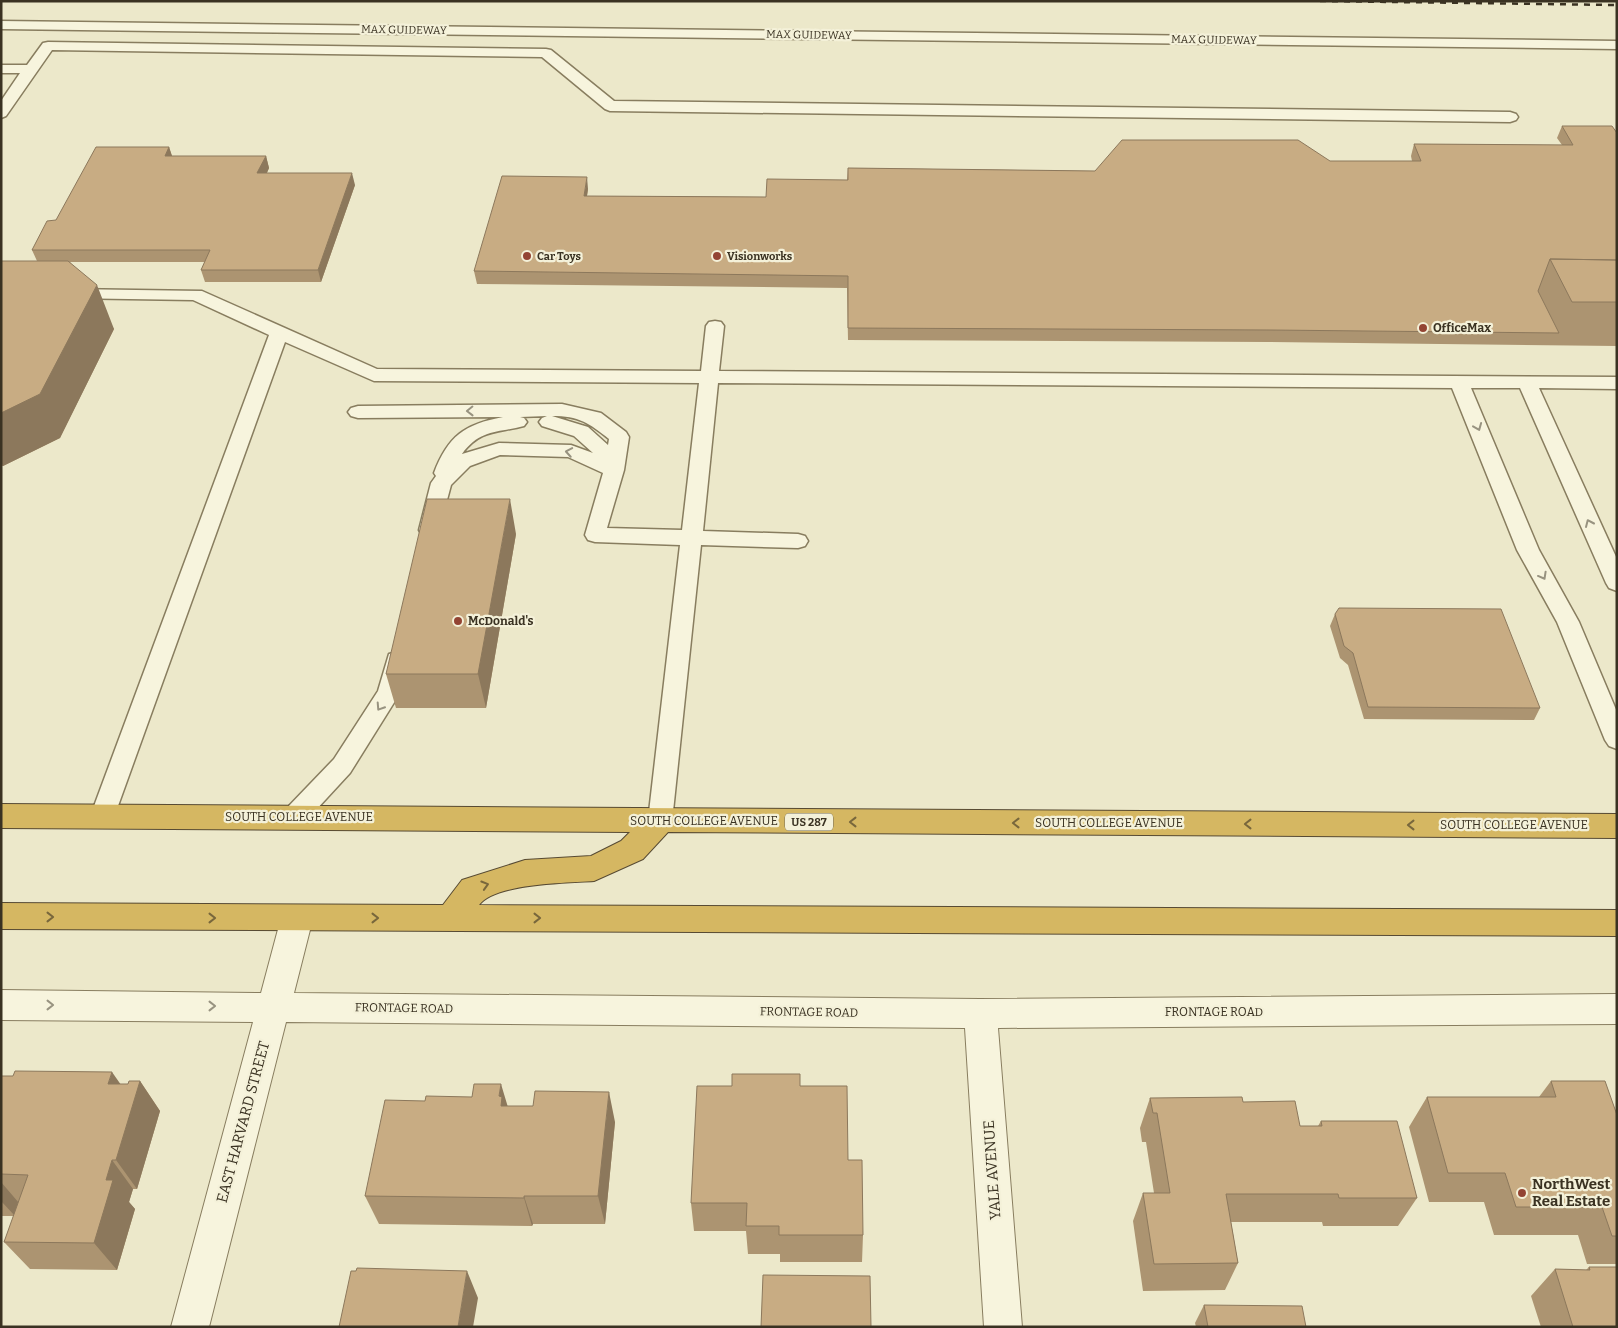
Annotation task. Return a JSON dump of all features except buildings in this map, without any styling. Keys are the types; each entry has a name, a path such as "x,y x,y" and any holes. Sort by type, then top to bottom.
{"highway":[{"name":"SOUTH COLLEGE AVENUE","path":"1,816 1617,826"},
{"path":"451,918 473,889 525,873 594,868 632,850 660,821"},
{"path":"1,916 1617,924"}],"street":[{"name":"EAST HARVARD STREET","path":"190,1327 297,918"},
{"name":"FRONTAGE ROAD","path":"1,1005 273,1006 980,1014 1617,1009"},
{"name":"YALE AVENUE","path":"980,1014 1003,1327"}],"lane":[{"name":"MAX GUIDEWAY","path":"1,25 1617,45"},
{"path":"1,113 48,46 546,53 610,106 1510,117"},
{"path":"1,69 31,69"},
{"path":"50,294 196,295 374,375 1617,383"},
{"path":"660,821 715,326"},
{"path":"102,817 279,333"},
{"path":"1459,382 1528,550 1568,622 1617,740"},
{"path":"1527,382 1608,547 1617,583"},
{"path":"358,412 562,410 594,418 619,437 614,470 594,535 798,541"},
{"path":"424,550 449,456 466,435 497,422 534,421 569,425 596,441 614,470"},
{"path":"441,483 463,461 499,450 571,451 614,470"},
{"path":"294,817 342,766 389,694 403,636"}],"railway":[{"path":"1320,1 1617,5"}],"place":[{"name":"Car Toys","path":"527,256"},
{"name":"Visionworks","path":"717,256"},
{"name":"OfficeMax","path":"1423,328"},
{"name":"McDonald's","path":"458,621"},
{"name":"NorthWest Real Estate","path":"1522,1193"}]}
